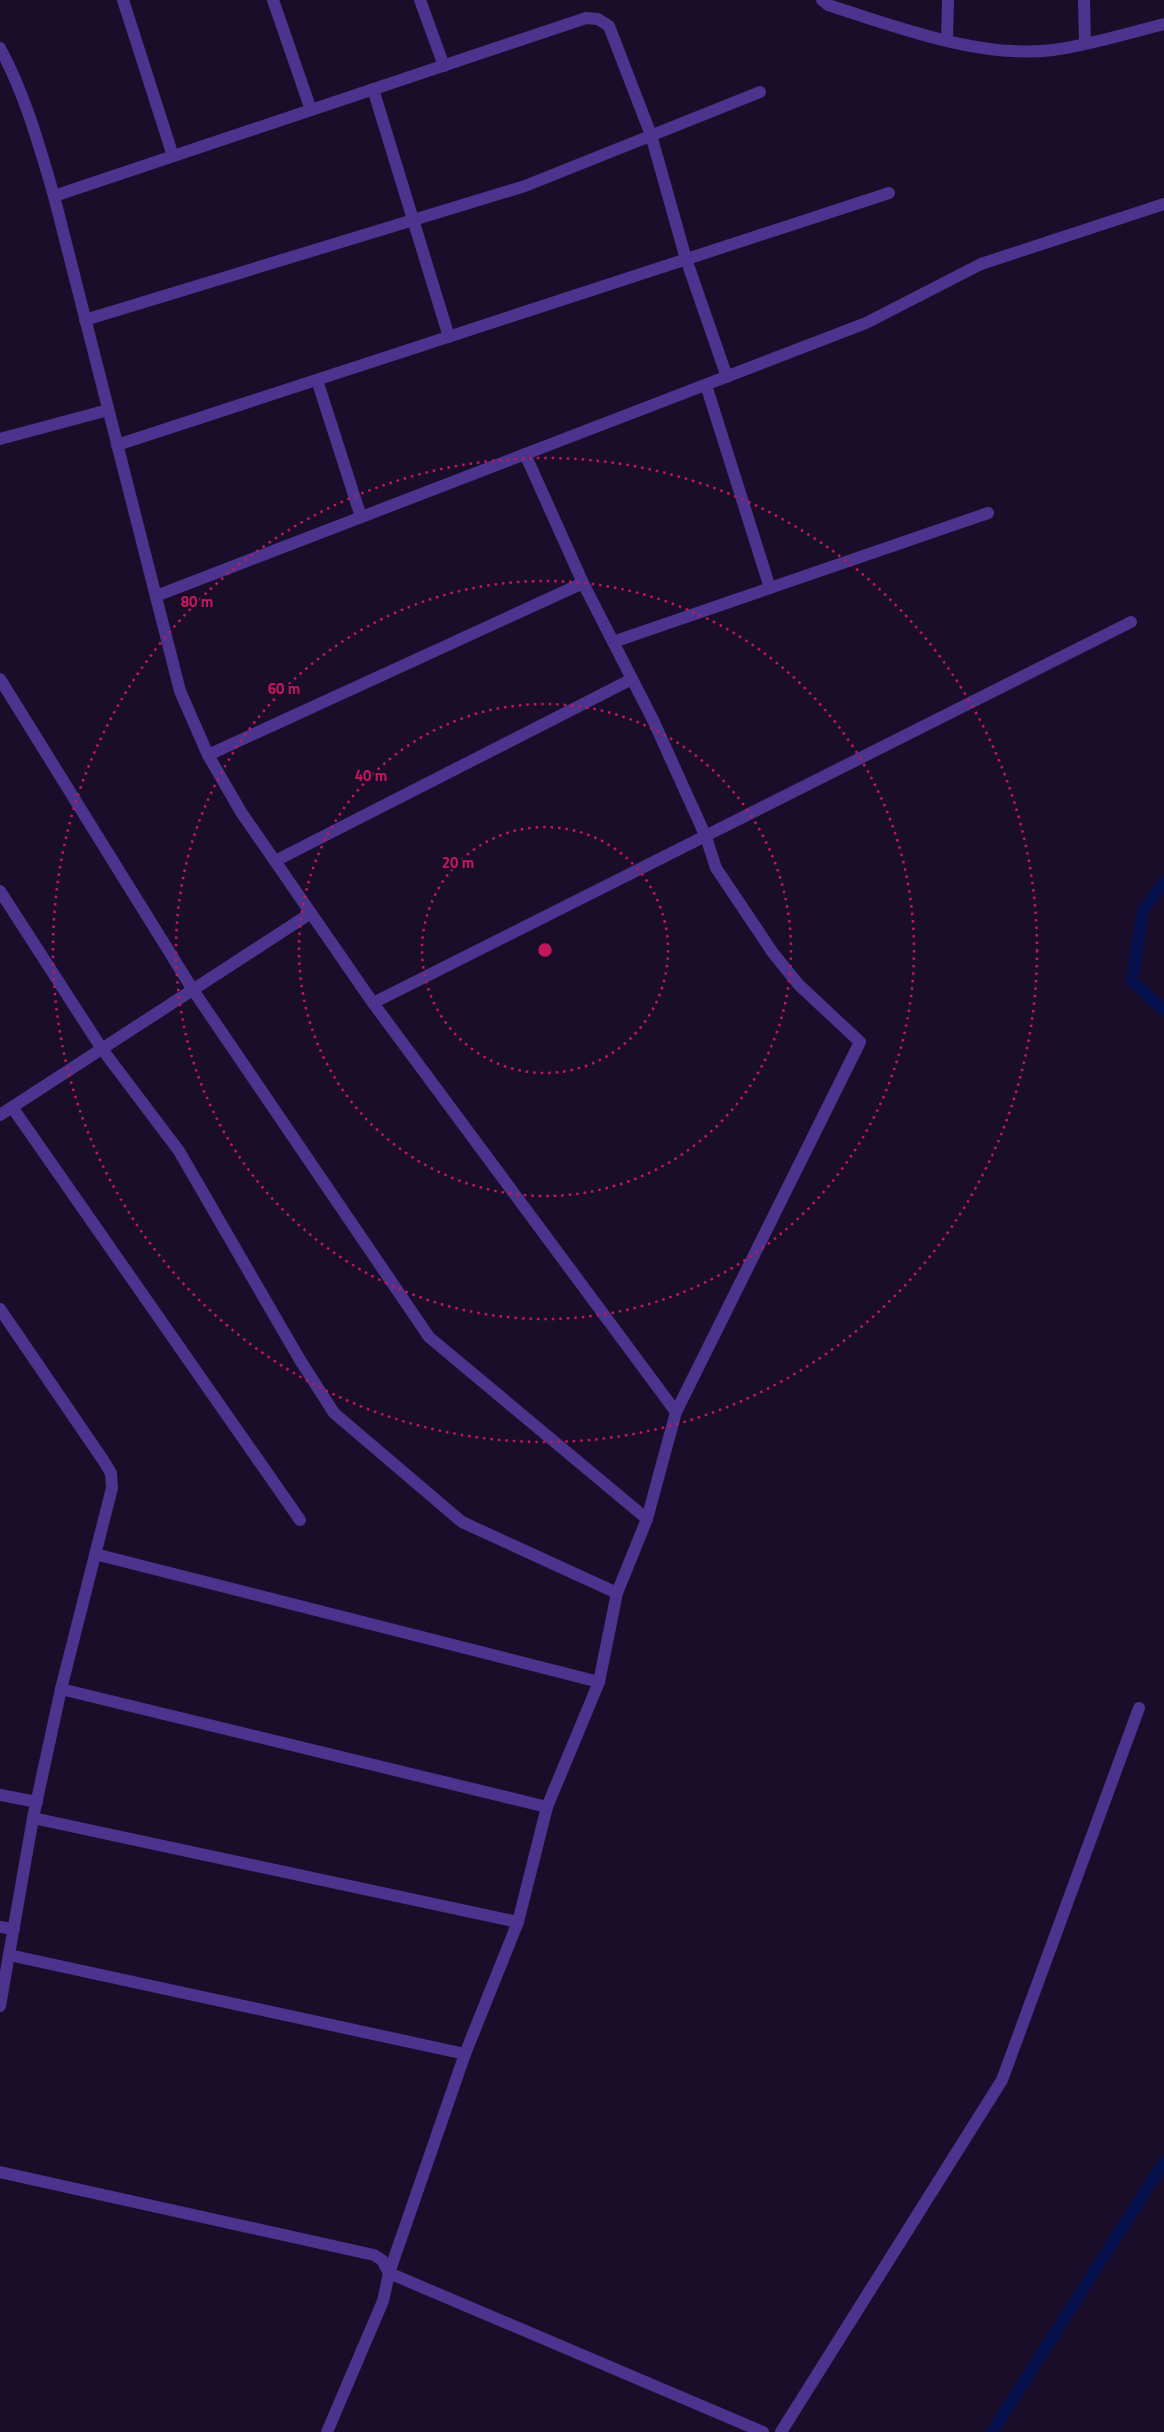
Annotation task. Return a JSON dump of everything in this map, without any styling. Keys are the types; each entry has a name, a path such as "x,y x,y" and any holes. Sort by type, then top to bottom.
{"street":[{"path":"123,0 173,156"},
{"path":"273,0 311,110"},
{"path":"420,0 444,66"},
{"path":"822,0 828,5 924,36 1005,51 1052,50 1164,24"},
{"path":"947,40 948,0"},
{"path":"1084,0 1085,42"},
{"path":"54,196 586,18 598,19 609,26 652,135 686,259 727,377"},
{"path":"0,48 12,70 31,120 54,196 180,691 208,754 242,812 373,1003 676,1412"},
{"path":"373,89 450,337"},
{"path":"85,320 524,186 760,92"},
{"path":"117,445 889,193"},
{"path":"156,596 866,322 981,264 1164,204"},
{"path":"317,380 361,517"},
{"path":"706,385 770,588"},
{"path":"0,439 108,410"},
{"path":"327,2432 383,2301 389,2273 465,2054 518,1922 547,1807 599,1682 617,1593 647,1519 676,1412 860,1042 800,985 773,953 716,868 706,836 632,679 583,582 525,454"},
{"path":"613,642 988,513"},
{"path":"208,754 583,582"},
{"path":"373,1003 1131,622"},
{"path":"0,679 194,990 429,1337 647,1519"},
{"path":"275,861 632,679"},
{"path":"0,890 102,1049 179,1151 300,1360 334,1413 462,1522 617,1593"},
{"path":"300,1520 4,1110 194,990 311,913"},
{"path":"0,1309 111,1473 112,1488 36,1802 0,2006"},
{"path":"95,1554 599,1682"},
{"path":"62,1689 547,1807"},
{"path":"781,2432 1002,2080 1140,1708"},
{"path":"0,1795 36,1802"},
{"path":"33,1818 518,1922"},
{"path":"0,1926 14,1929"},
{"path":"9,1954 465,2054"},
{"path":"0,2172 374,2255 382,2260 389,2273 764,2432"}],"waterway":[{"path":"1164,882 1143,910 1132,981 1164,1010"},
{"path":"992,2432 1164,2162"}]}
